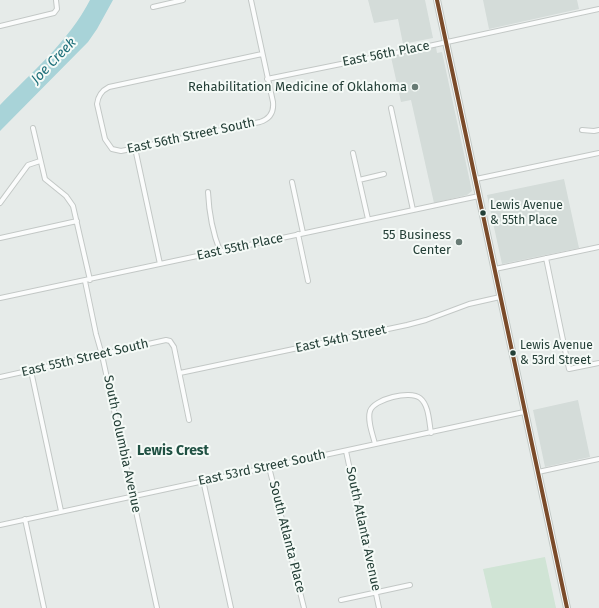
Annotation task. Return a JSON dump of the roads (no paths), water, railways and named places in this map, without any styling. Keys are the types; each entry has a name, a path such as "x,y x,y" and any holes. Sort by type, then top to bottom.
{"main road":[{"path":"437,0 567,608"}],"street":[{"path":"0,26 51,14 56,11 56,0"},
{"path":"153,7 184,0"},
{"path":"251,0 268,79"},
{"name":"East 56th Place","path":"268,79 446,43 599,9"},
{"name":"East 56th Street South","path":"262,54 103,89 97,104 105,139 112,149 135,148 260,122 269,117 272,112 273,102 268,79"},
{"path":"391,108 414,210"},
{"path":"33,128 45,179 73,206 78,221 90,280"},
{"path":"582,130 599,130"},
{"path":"135,148 160,264"},
{"path":"353,153 368,220"},
{"path":"476,179 599,153"},
{"path":"0,203 28,165 40,161"},
{"path":"359,180 384,174"},
{"path":"292,182 308,281"},
{"path":"208,192 210,216 220,251"},
{"name":"East 55th Place","path":"0,298 479,196"},
{"path":"0,238 78,221"},
{"path":"495,269 599,247"},
{"path":"546,258 568,369 599,362"},
{"name":"South Columbia Avenue","path":"84,281 102,354 157,608"},
{"name":"East 54th Street","path":"180,374 407,325 426,320 469,304 500,297"},
{"name":"East 55th Street South","path":"0,377 163,340 170,341 174,347 180,374"},
{"path":"31,371 61,512"},
{"path":"180,374 189,420"},
{"path":"375,444 370,420 370,411 374,404 380,401 406,395 420,398 426,407 431,433"},
{"name":"East 53rd Street South","path":"0,525 524,412"},
{"name":"South Atlanta Avenue","path":"346,451 380,608"},
{"path":"538,472 599,459"},
{"name":"South Atlanta Place","path":"269,467 304,608"},
{"path":"203,480 231,608"},
{"path":"25,519 44,608"},
{"path":"341,600 410,585"}],"water":[{"name":"Joe Creek","path":"90,0 113,0 88,42 0,131 0,105 49,56 71,29"}],"place":[{"name":"Rehabilitation Medicine of Oklahoma","path":"415,87"},
{"name":"Lewis Avenue & 55th Place","path":"483,213"},
{"name":"55 Business Center","path":"459,242"},
{"name":"Lewis Avenue & 53rd Street","path":"513,353"}],"district":[{"name":"Lewis Crest","path":"173,451"}]}
